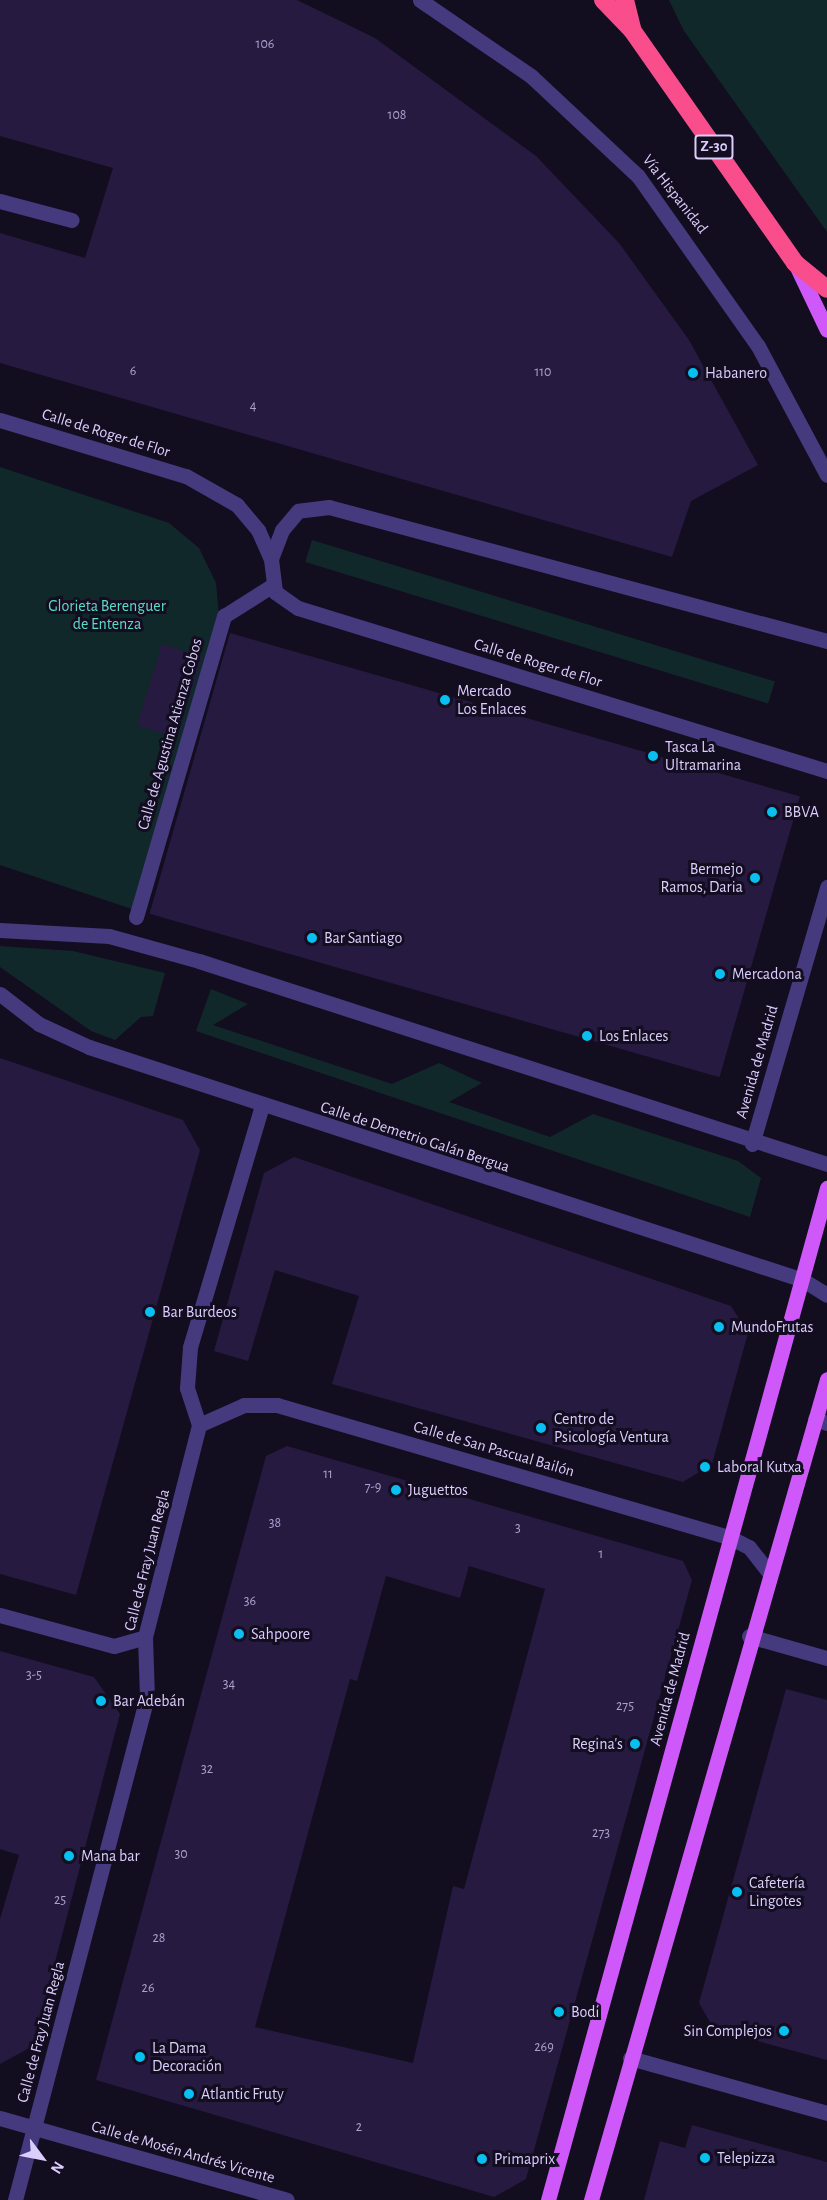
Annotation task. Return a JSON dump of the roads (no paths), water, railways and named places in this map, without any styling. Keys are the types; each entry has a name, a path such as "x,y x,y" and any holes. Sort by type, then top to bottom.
{"highway":[{"name":"Z-30","path":"603,0 633,30 795,263 827,289"},
{"path":"616,0 633,30"},
{"name":"Z-30","path":"625,0 633,30"}],"main road":[{"path":"795,263 827,330"},
{"name":"Avenida de Madrid","path":"548,2200 827,1188"},
{"path":"591,2200 768,1571 821,1421 827,1379"}],"street":[{"name":"Vía Hispanidad","path":"420,0 531,75 638,176 758,346 827,476"},
{"path":"0,201 72,220"},
{"name":"Calle de Roger de Flor","path":"0,420 186,476 237,505 258,530 271,559 273,585 298,608 827,771"},
{"path":"271,559 298,511 329,507 827,641"},
{"name":"Calle de Agustina Atienza Cobos","path":"136,917 224,616 273,585"},
{"name":"Avenida de Madrid","path":"752,1144 827,886"},
{"path":"0,930 109,936 199,961 752,1144 827,1164"},
{"name":"Calle de Demetrio Galán Bergua","path":"0,994 39,1024 89,1047 262,1106 803,1280 827,1295"},
{"path":"199,1425 187,1388 190,1347 262,1106"},
{"name":"Calle de San Pascual Bailón","path":"199,1425 244,1405 277,1405 731,1538 749,1547 768,1571"},
{"name":"Calle de Fray Juan Regla","path":"15,2200 147,1697 145,1637 199,1425"},
{"path":"0,1615 114,1646 145,1637"},
{"path":"749,1636 827,1658"},
{"path":"630,2058 827,2113"},
{"name":"Calle de Mosén Andrés Vicente","path":"0,2118 287,2200"}],"place":[{"name":"Habanero","path":"693,373"},
{"name":"Mercado Los Enlaces","path":"445,700"},
{"name":"Tasca La Ultramarina","path":"653,756"},
{"name":"BBVA","path":"772,812"},
{"name":"Bermejo Ramos, Daria","path":"755,878"},
{"name":"Bar Santiago","path":"312,938"},
{"name":"Mercadona","path":"720,974"},
{"name":"Los Enlaces","path":"587,1036"},
{"name":"Bar Burdeos","path":"150,1312"},
{"name":"MundoFrutas","path":"719,1327"},
{"name":"Centro de Psicología Ventura","path":"541,1428"},
{"name":"Laboral Kutxa","path":"705,1467"},
{"name":"Juguettos","path":"396,1490"},
{"name":"Sahpoore","path":"239,1634"},
{"name":"Bar Adebán","path":"101,1701"},
{"name":"Regina's","path":"635,1744"},
{"name":"Mana bar","path":"69,1856"},
{"name":"Cafetería Lingotes","path":"737,1892"},
{"name":"Bodi","path":"559,2012"},
{"name":"Sin Complejos","path":"784,2031"},
{"name":"La Dama Decoración","path":"140,2057"},
{"name":"Atlantic Fruty","path":"189,2094"},
{"name":"Telepizza","path":"705,2158"},
{"name":"Primaprix","path":"482,2159"}],"park label":[{"name":"Glorieta Berenguer de Entenza","path":"107,615"}]}
